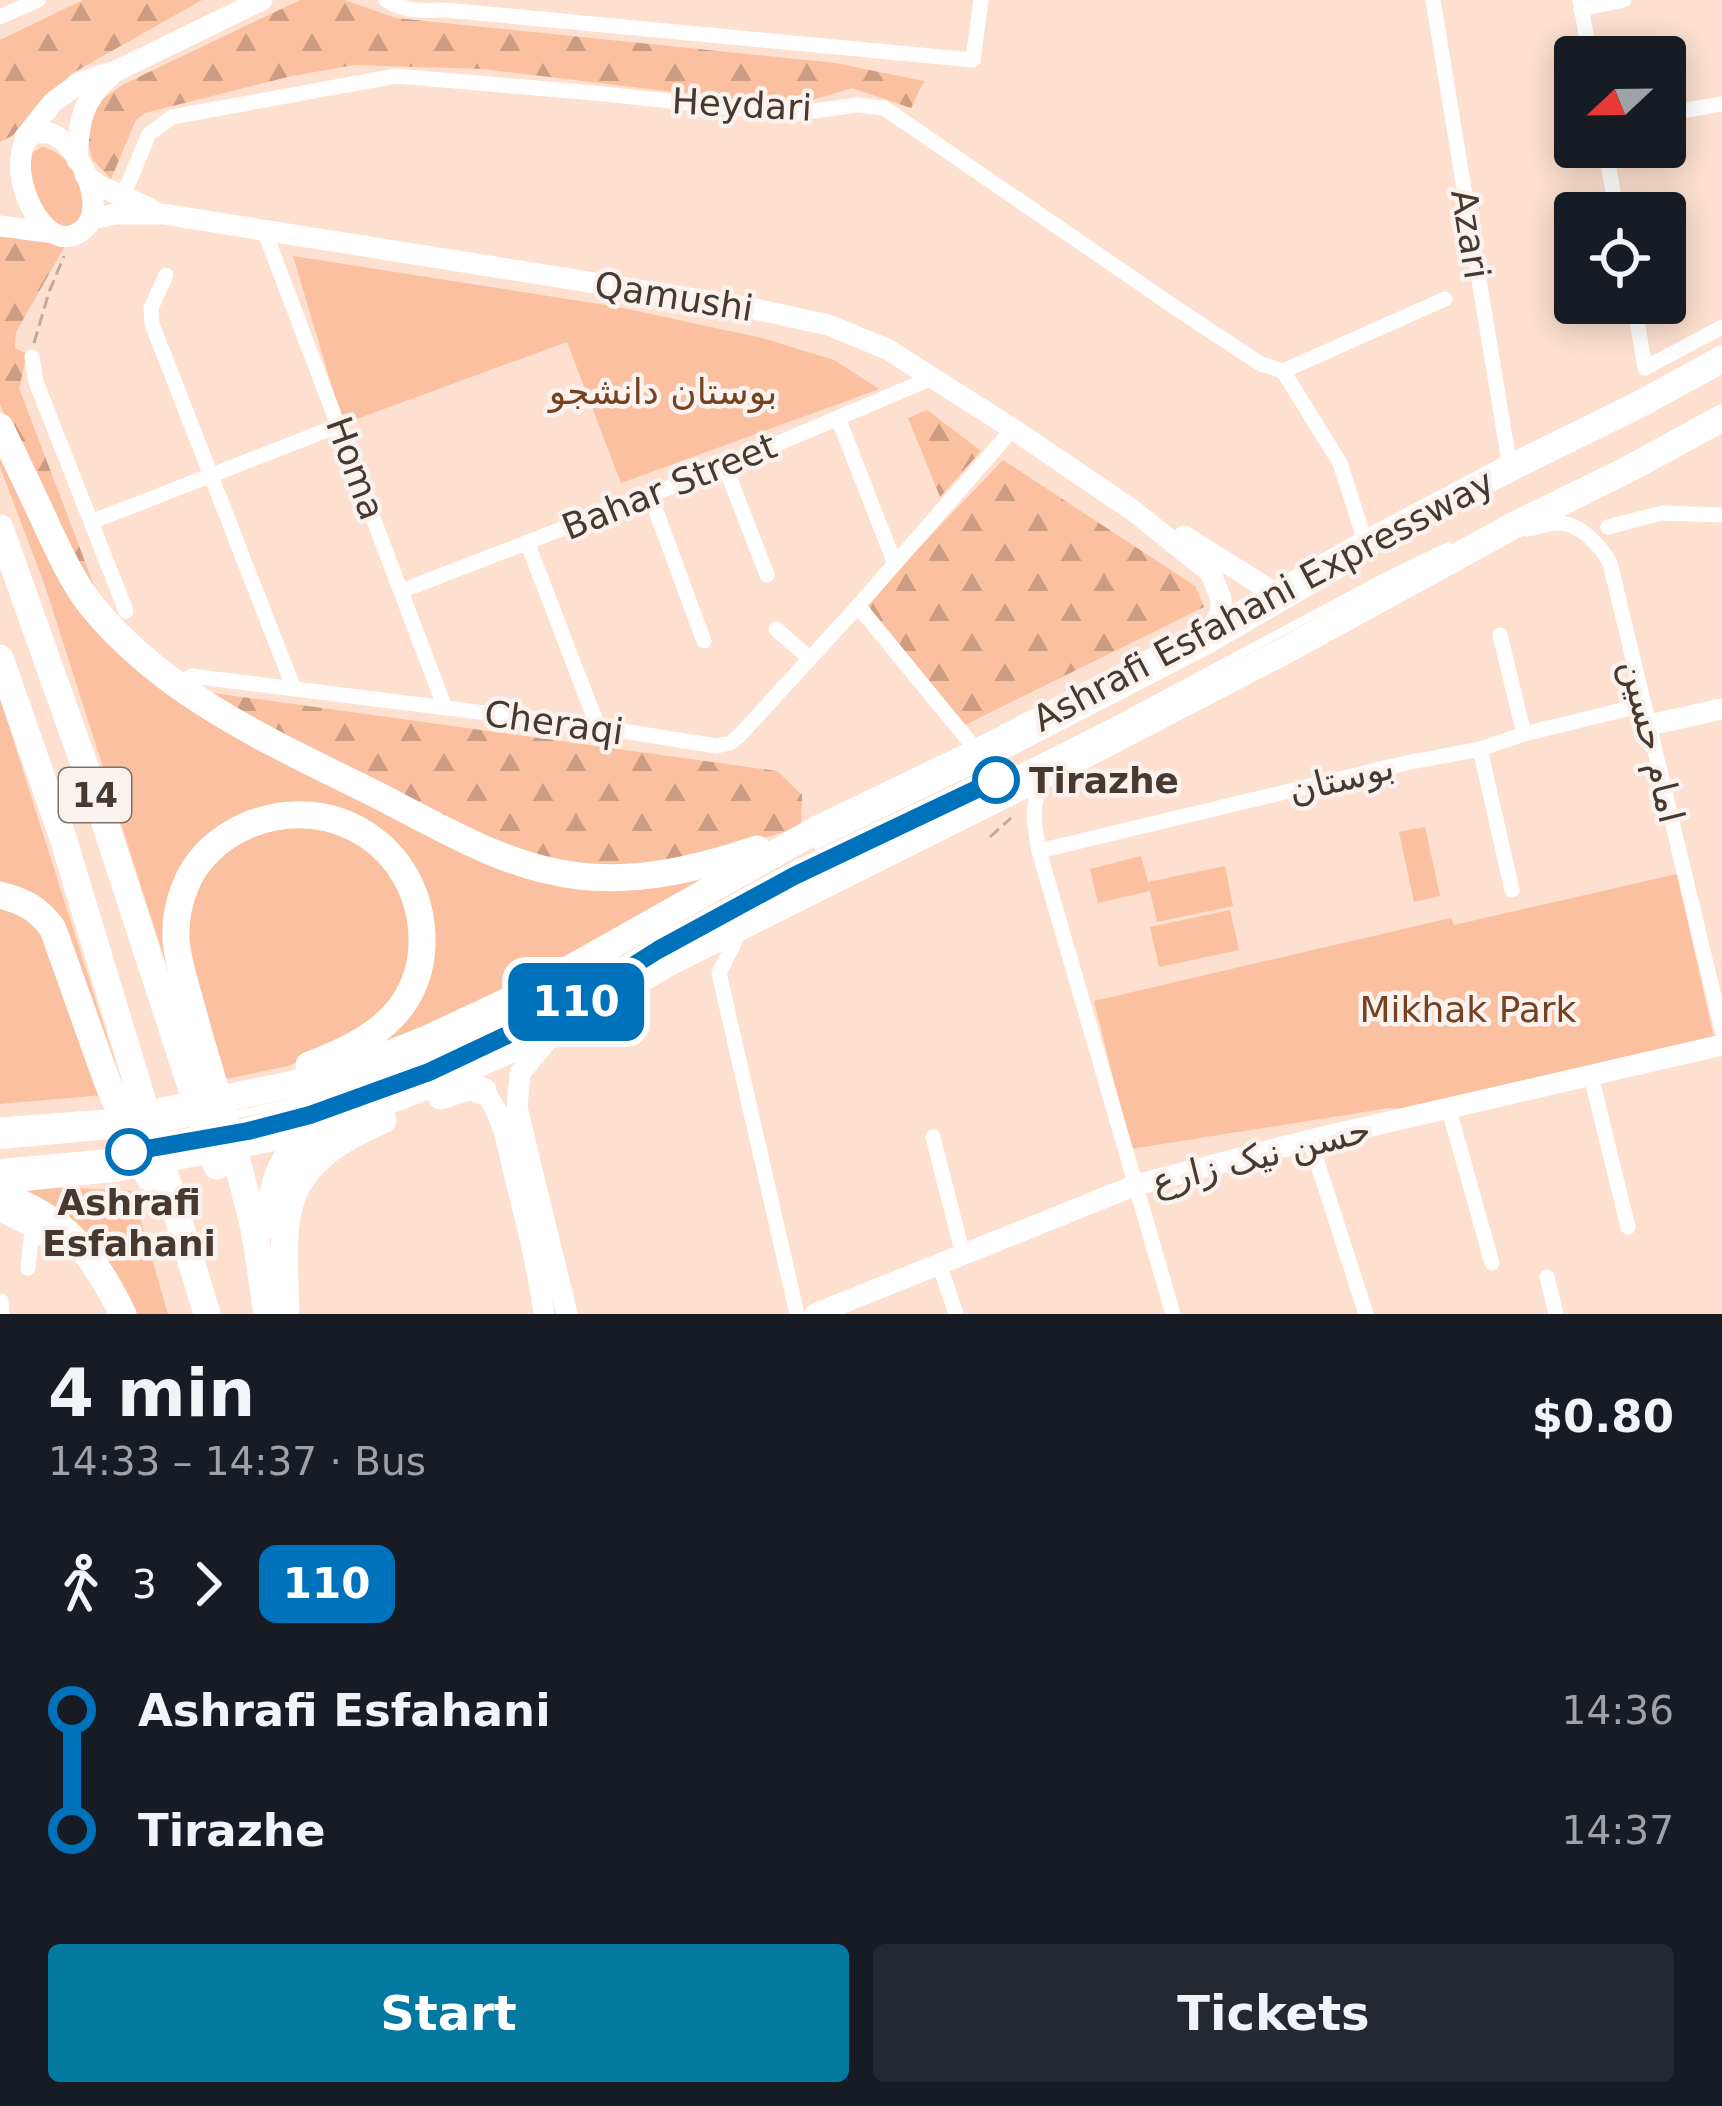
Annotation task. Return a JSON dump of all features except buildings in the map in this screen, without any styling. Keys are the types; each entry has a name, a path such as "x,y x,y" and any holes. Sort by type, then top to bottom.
{"highway":[{"name":"Ashrafi Esfahani Expressway","path":"0,1131 105,1123 299,1083 429,1038 532,990 1710,366"},
{"path":"1710,366 1675,398 1675,415 1689,424 1715,422"},
{"path":"1603,422 1623,423 1641,436 1640,453 1617,475"},
{"name":"Ashrafi Esfahani Expressway","path":"0,1180 117,1168 313,1130 558,1028 743,923 1047,774 1288,649 1499,528 1617,475 1715,422"},
{"path":"0,427 70,574 135,655 243,727 449,832 536,869 582,877 636,878 817,837"},
{"name":"14","path":"0,528 195,1060 276,1312"},
{"name":"14","path":"0,658 63,838 207,1314"},
{"path":"195,1060 176,941 177,909 197,864 217,842 274,818 337,820 380,844 399,862 415,889 422,920 419,971 394,1016 330,1057 199,1102"},
{"path":"0,895 30,905 53,929 107,1081 194,1270"},
{"path":"276,1312 285,1216 309,1167 378,1122 464,1087 483,1091"},
{"path":"0,1114 159,1109"},
{"path":"276,1312 272,1190 284,1159 313,1130"},
{"path":"0,1196 43,1212 64,1229 93,1263 123,1314"}],"street":[{"path":"49,233 24,206 13,184 9,160 14,142 53,102 81,82 116,71 262,0"},
{"path":"386,0 415,11 446,10 973,60 981,0"},
{"path":"427,0 446,10"},
{"name":"Azari","path":"1432,0 1510,468"},
{"path":"1586,36 1581,4 1624,0"},
{"path":"0,16 26,2"},
{"path":"0,226 64,237 81,232 92,220 94,206 81,167 79,127 95,89 116,71"},
{"name":"Heydari","path":"123,196 149,134 172,117 395,76 793,114 856,105 884,108 1182,312 1262,364 1283,371"},
{"path":"1686,110 1722,104"},
{"path":"14,142 34,134 52,134 81,167"},
{"name":"Qamushi","path":"81,167 100,186 163,214"},
{"name":"Qamushi","path":"92,220 115,214 163,214 767,311 828,325 887,349 934,377 1135,512"},
{"name":"Homa","path":"264,230 445,708"},
{"path":"166,275 150,316 293,688"},
{"path":"1371,549 1340,464 1283,371 1445,299"},
{"path":"1638,324 1646,368 1722,327"},
{"path":"32,357 36,382 126,611"},
{"name":"Bahar Street","path":"401,591 724,466 934,377"},
{"path":"838,418 895,564"},
{"path":"91,522 340,425"},
{"name":"Cheraqi","path":"190,676 716,746 730,743 858,606 1013,428"},
{"path":"724,466 767,575"},
{"path":"650,495 704,641"},
{"path":"1135,512 1186,537 1276,594"},
{"path":"1135,512 1210,572 1222,598 1211,632"},
{"path":"1608,526 1663,514 1722,515"},
{"name":"امام حسین","path":"1499,528 1530,530 1558,522 1580,530 1610,563 1722,1030"},
{"path":"527,542 598,728"},
{"path":"858,606 978,752"},
{"path":"776,629 809,658"},
{"path":"1500,635 1523,734"},
{"path":"1646,715 1722,709"},
{"name":"بوستان","path":"1039,851 1480,749 1523,734 1646,715"},
{"path":"1480,749 1512,890"},
{"path":"1047,774 1035,794 1039,851 1173,1314"},
{"path":"743,923 719,973 797,1314"},
{"path":"558,1028 520,1073 517,1108 567,1314"},
{"name":"حسن نیک زارع","path":"815,1314 1136,1185 1310,1140 1722,1046"},
{"path":"1591,1076 1628,1227"},
{"path":"483,1091 494,1104 504,1133 544,1314"},
{"path":"1449,1110 1492,1263"},
{"path":"933,1137 963,1255"},
{"path":"1310,1140 1366,1314"},
{"path":"0,1214 52,1246"},
{"path":"28,1268 32,1230"},
{"path":"939,1264 956,1314"},
{"path":"1546,1276 1556,1314"},
{"path":"1,1301 2,1314"}],"lane":[{"path":"1416,530 1603,422"},
{"path":"490,1045 569,1006 658,950 794,876 953,802 1466,538"},
{"path":"817,837 917,798 1209,650 1371,549"},
{"path":"595,967 735,888"},
{"path":"0,1145 108,1137 242,1114 324,1094 482,1030 516,1011"},
{"path":"269,1126 346,1103"},
{"path":"203,1138 248,1131"},
{"path":"0,1163 159,1146"}],"path":[{"path":"32,357 35,333 73,236"},
{"path":"990,837 1020,809"},
{"path":"74,1187 77,1220"}],"green space":[{"path":"83,0 202,0 71,74 12,136 0,142 0,40"},
{"path":"300,0 344,0 396,18 835,63 924,81 911,108 852,88 792,106 483,69 355,65 145,113 136,120 111,179 92,159 85,130 99,101 124,84"},
{"path":"42,147 69,164 85,193 86,215 66,228 53,226 22,175 28,155"},
{"path":"0,235 28,235 65,246 16,332 15,348 27,354 19,388 100,601 82,575 0,405"},
{"name":"بوستان دانشجو","path":"293,256 618,307 762,338 834,360 879,389 621,483 567,342 343,424"},
{"path":"927,410 981,451 940,497 908,418"},
{"path":"0,445 40,528 170,694 741,860 550,970 363,1057 410,1009 412,866 289,807 181,873 193,1048 45,586 0,467"},
{"path":"1003,460 1195,586 1204,607 965,725 866,603"},
{"path":"199,691 777,771 802,795 801,827 652,871 604,871 498,849"},
{"path":"0,698 159,1200 61,924 0,885"},
{"path":"305,823 356,839 400,878 414,959 385,1012 327,1050 288,1066 221,1080 184,934 203,872 244,836"},
{"path":"1425,827 1440,896 1414,902 1399,832"},
{"path":"1141,856 1148,882 1225,866 1233,906 1157,922 1150,891 1098,903 1090,869"},
{"name":"Mikhak Park","path":"1677,874 1714,1038 1417,1109 1389,1108 1131,1149 1094,1001 1451,918 1454,925"},
{"path":"0,904 45,929 104,1095 0,1104"},
{"path":"1230,910 1239,950 1159,967 1150,927"},
{"path":"4,1188 132,1191 168,1314 130,1314"}],"bus line":[{"name":"110","path":"129,1152 310,1115 429,1072 569,1006 658,950 794,876 996,780"}],"place":[{"name":"Tirazhe","path":"996,780"},
{"name":"Ashrafi Esfahani","path":"129,1152"}]}
